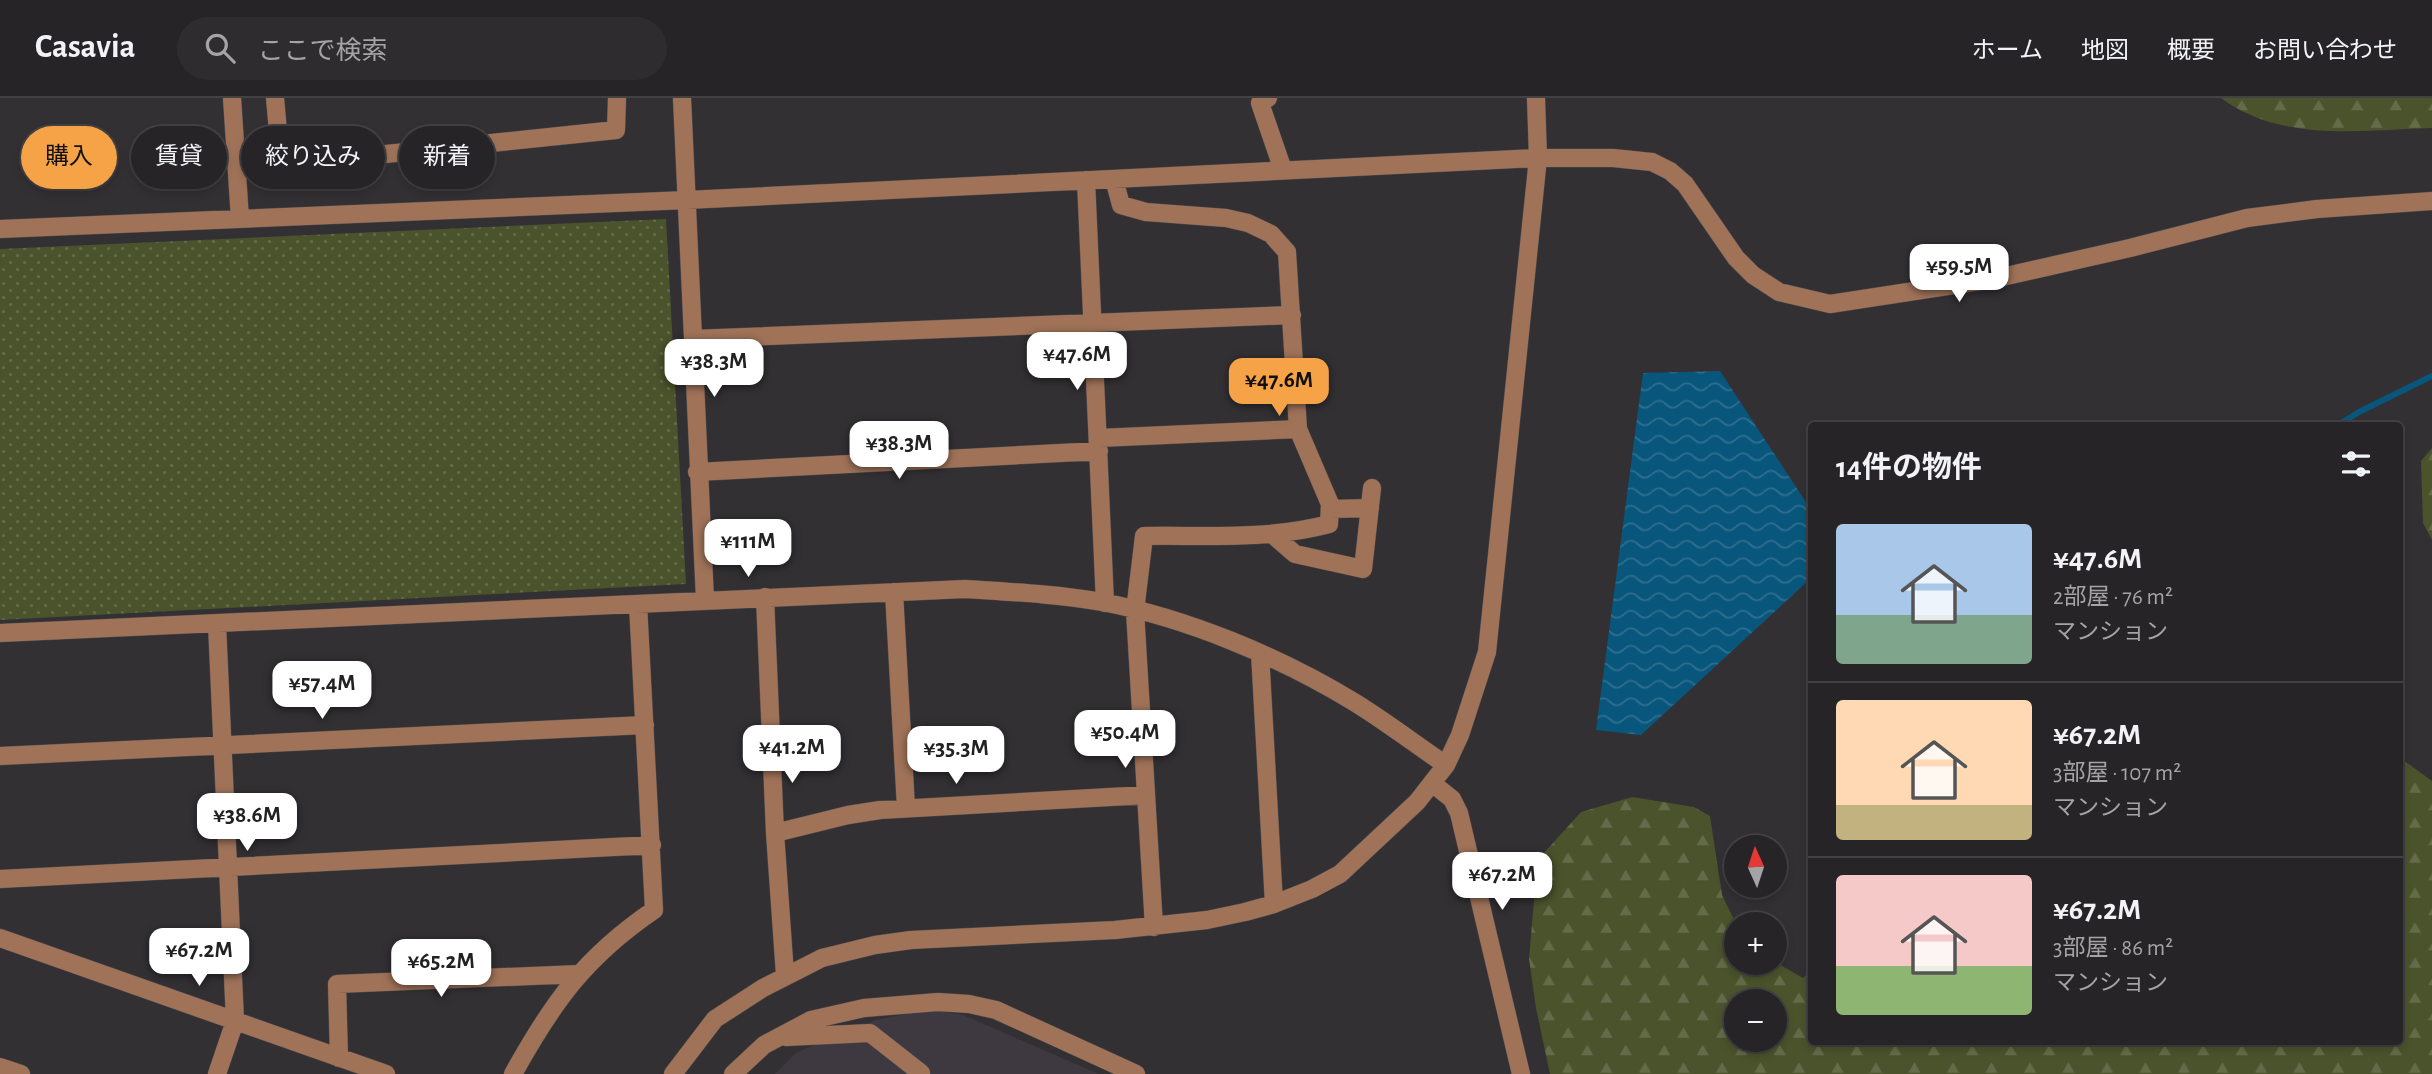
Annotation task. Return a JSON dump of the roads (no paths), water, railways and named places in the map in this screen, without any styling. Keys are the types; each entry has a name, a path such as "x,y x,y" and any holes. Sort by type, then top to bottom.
{"street":[{"path":"232,98 240,219"},
{"path":"275,98 281,165 616,130 617,98"},
{"path":"682,98 705,600"},
{"path":"1268,98 1261,103 1283,170"},
{"path":"673,1074 715,1019 785,975 834,954 875,944 911,940 1154,927 1207,920 1274,904 1340,874 1410,808 1446,765 1460,735 1487,652 1538,158 1536,98"},
{"path":"0,229 687,200 1538,158 1613,158 1652,162 1670,171 1685,184 1737,258 1753,275 1779,292 1830,304 1993,279 2247,218 2317,209 2432,201"},
{"path":"1114,179 1121,205 1146,212 1226,218 1248,223 1271,234 1287,251 1298,429 1330,504 1329,524 1272,534 1144,536 1135,611 1154,927"},
{"path":"1086,180 1105,603"},
{"path":"693,339 1292,314"},
{"path":"698,472 1298,429"},
{"path":"1272,534 1295,554 1363,569 1372,488"},
{"path":"1330,509 1370,508"},
{"path":"0,633 965,589 1054,595 1135,611 1206,632 1260,653 1354,702 1446,765"},
{"path":"894,592 906,808"},
{"path":"765,597 775,833 785,975"},
{"path":"513,1074 561,996 579,974 613,940 654,910 638,604"},
{"path":"217,624 235,1021 217,1074"},
{"path":"1260,653 1274,904"},
{"path":"0,756 645,725"},
{"path":"1432,783 1452,799 1459,813 1521,1074"},
{"path":"775,833 848,815 906,808 1146,795"},
{"path":"0,879 652,845"},
{"path":"0,938 386,1074"},
{"path":"339,1058 337,984 579,974"},
{"path":"733,1074 764,1045 811,1020 864,1008 938,1002 969,1004 996,1010 1136,1074"},
{"path":"783,1037 870,1033 921,1073"},
{"path":"0,1067 21,1074"}],"water":[{"path":"1720,371 1808,505 1808,581 1641,735 1596,730 1643,373"}],"waterway":[{"path":"2343,422 2432,376"}]}
